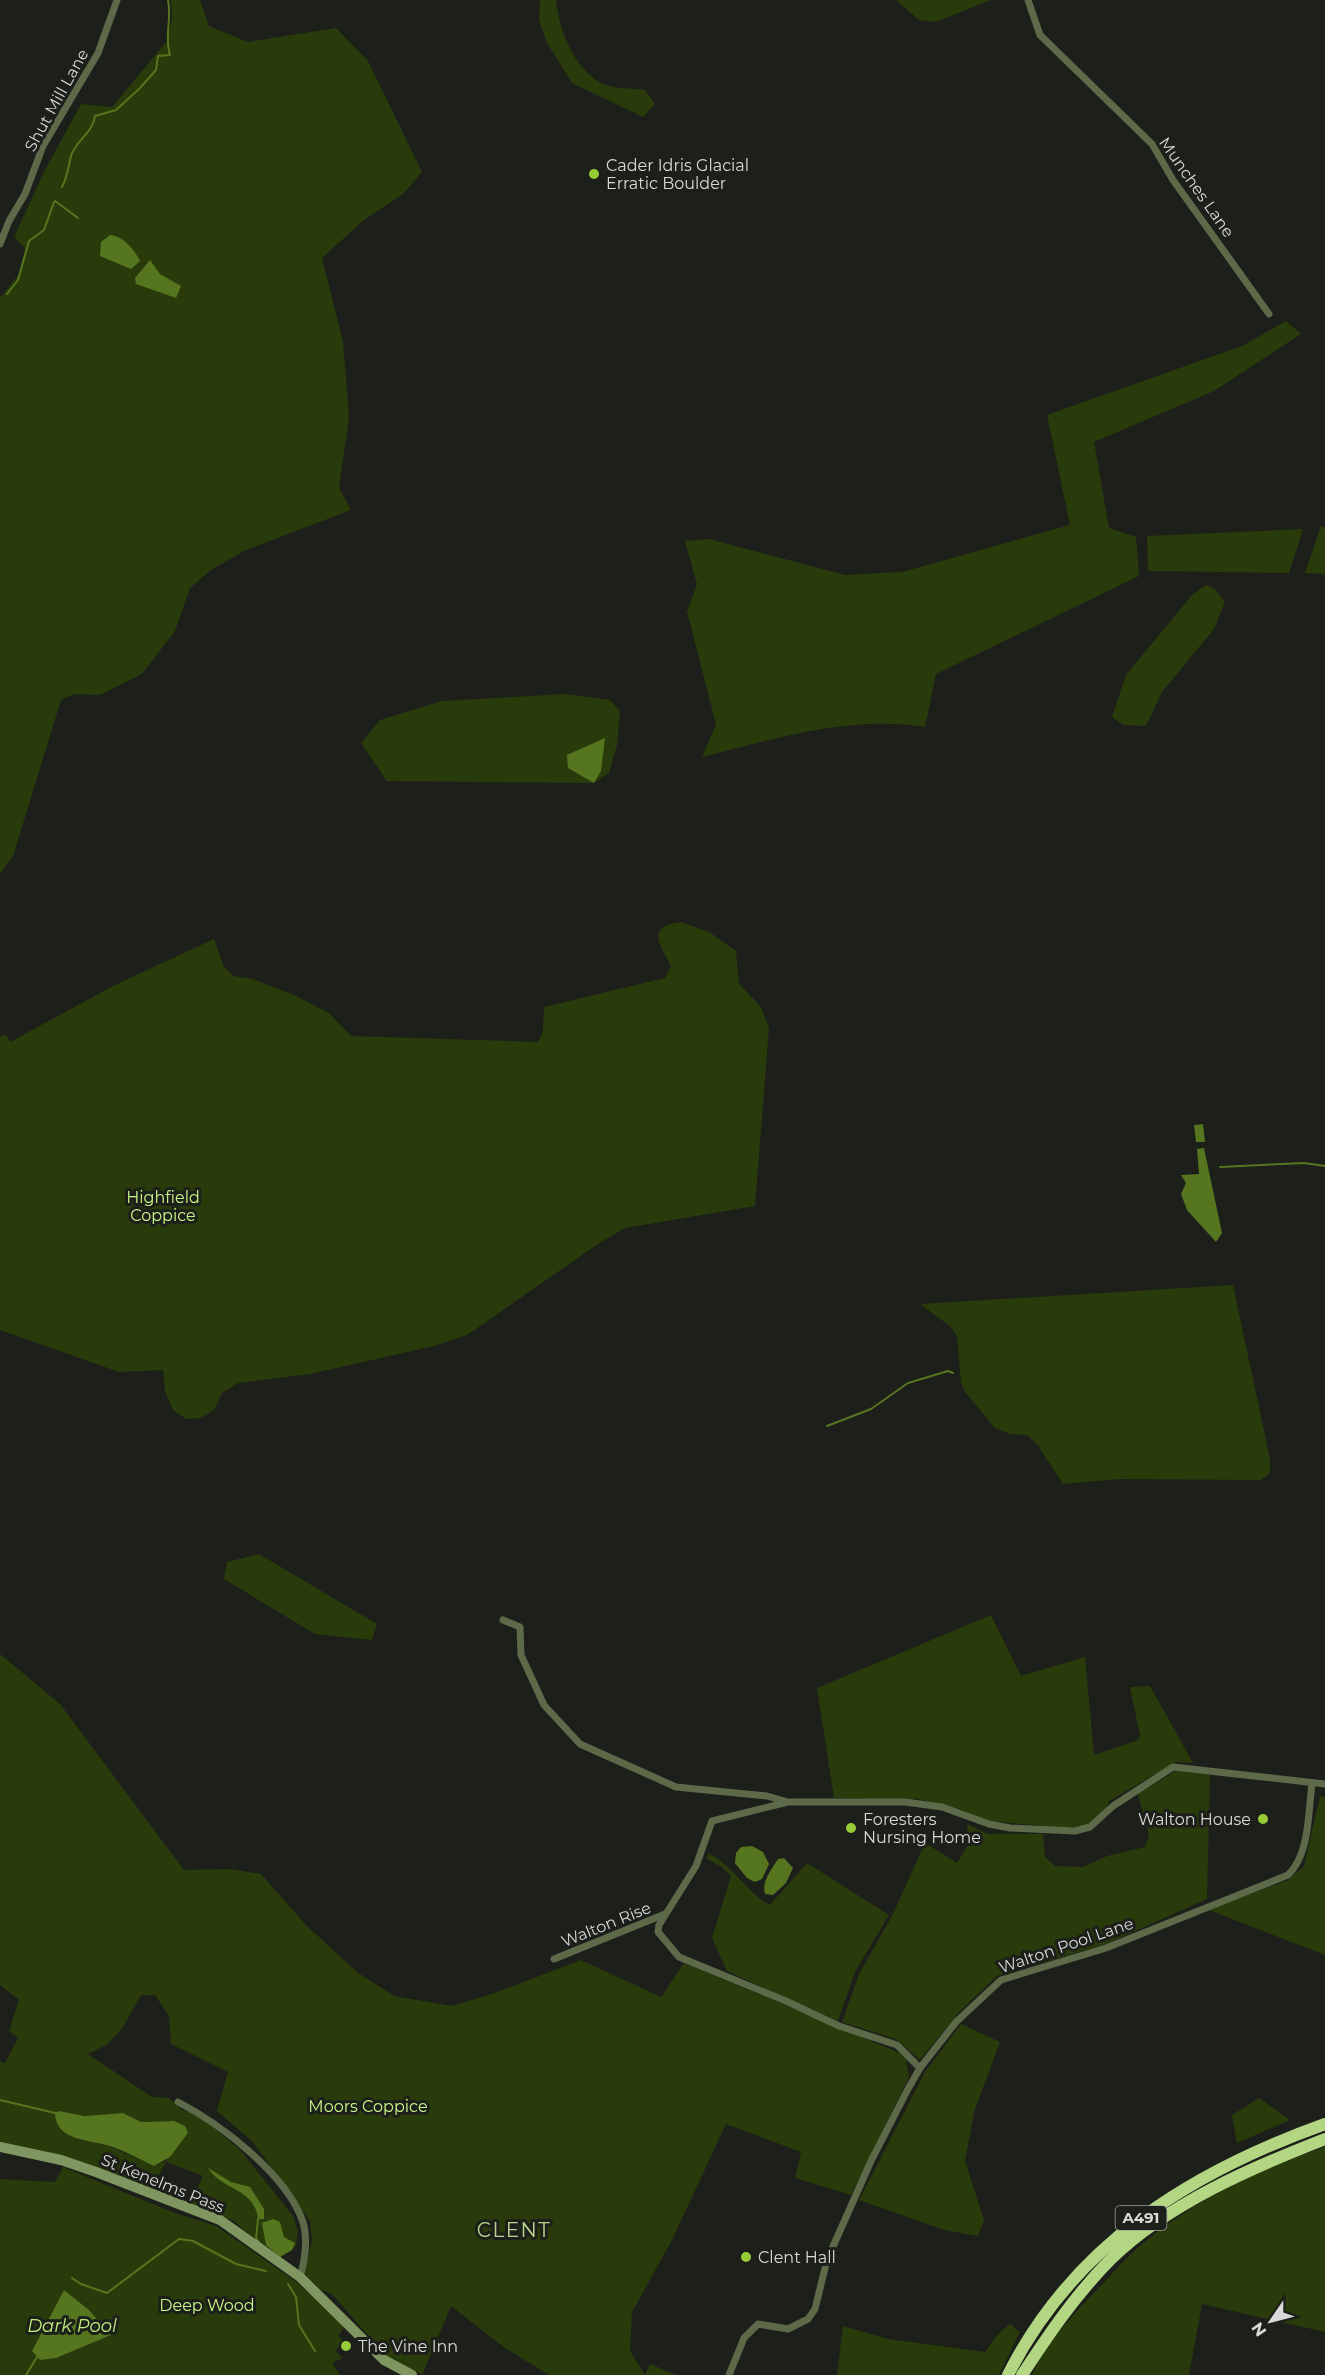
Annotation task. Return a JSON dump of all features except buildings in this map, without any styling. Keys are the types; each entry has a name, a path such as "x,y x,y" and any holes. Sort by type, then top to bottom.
{"highway":[{"name":"A491","path":"1008,2375 1021,2349 1067,2284 1105,2246 1148,2211 1213,2171 1325,2124"},
{"name":"A491","path":"1022,2375 1061,2315 1112,2258 1166,2217 1208,2191 1325,2139"}],"street":[{"name":"Shut Mill Lane","path":"0,244 9,221 25,194 43,146 99,53 117,0"},
{"name":"Munches Lane","path":"1028,0 1040,35 1152,144 1173,180 1269,314"},
{"path":"503,1620 520,1627 521,1655 544,1705 580,1744 676,1787 767,1796 788,1802"},
{"path":"920,2068 897,2045 839,2026 786,2001 679,1957 658,1932 659,1924 668,1914 696,1866 712,1821 788,1802 917,1803 942,1807 989,1824 1010,1828 1075,1831 1090,1827 1113,1806 1173,1767 1245,1773 1325,1784"},
{"name":"Walton Pool Lane","path":"729,2375 744,2338 758,2324 788,2329 808,2319 814,2309 827,2260 871,2161 920,2068 956,2022 1001,1980 1106,1948 1288,1875 1296,1867 1305,1840 1312,1784"},
{"name":"Walton Rise","path":"554,1959 668,1914"},
{"path":"178,2102 203,2116 254,2153 297,2208 304,2224 306,2242 300,2277"},
{"name":"St Kenelms Pass","path":"0,2147 61,2160 220,2220 300,2277 384,2360 412,2375"}],"green space":[{"path":"171,0 200,0 209,26 248,42 336,28 368,61 422,172 403,194 364,220 322,258 343,341 349,417 339,488 351,510 246,550 211,570 190,588 175,631 142,674 100,695 74,694 61,700 13,856 0,874 0,298 19,274 25,248 14,237 44,172 81,104 112,107 167,41 172,19"},
{"path":"540,0 556,0 570,48 576,59 593,78 607,86 645,90 655,104 643,117 572,83 547,43 539,20"},
{"path":"896,0 991,0 936,22 919,20"},
{"path":"1286,321 1301,334 1214,391 1094,442 1109,528 1136,537 1139,576 936,674 925,727 897,724 840,726 785,736 702,757 716,724 687,612 697,584 685,541 709,539 845,575 902,572 1070,525 1047,415 1242,346"},
{"path":"1321,526 1325,527 1325,574 1305,573"},
{"path":"1303,529 1289,573 1148,571 1147,536"},
{"path":"1206,585 1215,589 1225,602 1214,629 1162,692 1146,726 1124,725 1112,717 1126,675 1192,595"},
{"path":"565,694 610,700 620,711 617,745 609,773 594,783 387,781 361,743 380,720 442,701"},
{"name":"Highfield Coppice","path":"681,922 709,932 736,951 739,984 761,1007 769,1028 755,1206 625,1228 598,1244 467,1335 434,1346 310,1374 238,1383 222,1393 214,1410 200,1418 186,1419 173,1410 165,1391 163,1370 119,1372 0,1330 0,1037 6,1034 10,1042 115,985 214,939 223,965 233,976 253,979 294,995 329,1013 351,1036 538,1042 543,1032 544,1007 665,978 671,966 660,944 659,932 670,924"},
{"path":"1233,1285 1270,1459 1270,1473 1261,1480 1120,1479 1063,1484 1037,1444 1027,1435 1010,1434 995,1428 965,1392 961,1383 957,1336 951,1327 920,1304"},
{"path":"259,1554 377,1624 372,1640 315,1634 224,1579 227,1562"},
{"path":"991,1615 1021,1676 1085,1657 1094,1755 1138,1740 1140,1736 1130,1687 1150,1686 1193,1763 1176,1762 1109,1801 1104,1813 1085,1826 1063,1828 990,1821 953,1807 918,1799 834,1798 817,1688"},
{"name":"Moors Coppice","path":"0,1654 60,1704 184,1870 230,1869 261,1874 306,1925 333,1950 357,1972 394,1996 451,2006 492,1994 581,1960 661,1997 684,1963 902,2054 906,2059 909,2077 851,2195 795,2178 801,2152 726,2124 671,2242 632,2312 630,2351 645,2375 549,2375 505,2348 451,2306 422,2375 386,2356 332,2294 321,2290 304,2273 312,2240 310,2221 253,2142 217,2111 228,2072 171,2044 169,2016 155,1995 141,1995 123,2027 108,2044 88,2054 152,2097 169,2098 182,2110 198,2114 241,2151 293,2216 298,2231 296,2246 277,2260 234,2221 190,2205 203,2176 166,2162 151,2189 0,2142 0,2061 5,2063 18,2038 9,2031 19,2000 0,1985","holes":["59,2111 84,2116 123,2113 141,2122 174,2121 188,2133 166,2161 154,2166 107,2145 79,2140 63,2130"]},
{"path":"1176,1771 1210,1775 1207,1899 1106,1944 997,1976 960,2011 920,2060 896,2039 842,2022 859,1974 892,1916 925,1843 957,1863 969,1843 967,1824 988,1834 1043,1834 1045,1857 1055,1866 1083,1867 1107,1856 1145,1847 1149,1835 1138,1794"},
{"path":"1320,1796 1325,1797 1325,1955 1209,1910 1288,1880 1304,1866"},
{"path":"708,1853 725,1864 761,1900 770,1905 807,1863 889,1915 855,1972 838,2021 727,1971 712,1938 731,1876 722,1867 707,1859"},
{"path":"961,2024 1000,2042 974,2112 965,2161 984,2220 978,2236 944,2230 859,2200 925,2072"},
{"path":"1259,2098 1290,2120 1237,2143 1232,2115"},
{"path":"1325,2147 1325,2332 1202,2304 1189,2375 1032,2375 1050,2344 1081,2306 1148,2239 1195,2206 1245,2179"},
{"name":"Deep Wood","path":"63,2167 172,2212 216,2226 295,2281 346,2325 338,2336 344,2341 335,2351 343,2358 332,2363 340,2375 0,2375 0,2179 55,2182","holes":["64,2290 89,2310 111,2335 55,2358 32,2351"]},
{"path":"1010,2324 1020,2332 999,2375 837,2375 843,2326 888,2339 985,2352 998,2334"},
{"path":"650,2364 676,2375 645,2375"}],"water":[{"path":"110,235 124,241 138,256 140,261 131,269 100,256 101,242"},
{"path":"150,260 160,274 181,286 176,298 136,284 135,278"},
{"path":"605,738 601,771 594,783 568,768 567,755"},
{"path":"1203,1124 1205,1142 1196,1142 1194,1125"},
{"path":"1204,1148 1222,1233 1216,1242 1187,1210 1181,1194 1186,1183 1181,1175 1199,1174 1197,1149"},
{"path":"752,1846 763,1852 769,1864 762,1879 755,1882 747,1878 735,1863 736,1853 741,1847"},
{"path":"784,1858 793,1868 786,1883 773,1895 765,1894 764,1885 768,1876 778,1859"},
{"path":"59,2111 84,2116 123,2113 141,2122 174,2121 185,2126 188,2133 170,2157 154,2166 112,2147 67,2134 57,2122 55,2113"},
{"path":"208,2168 231,2182 250,2187 264,2209 264,2219 258,2219 251,2201 221,2181"},
{"path":"273,2219 280,2222 284,2237 295,2243 292,2250 280,2257 266,2245 262,2223"},
{"name":"Dark Pool","path":"64,2290 89,2310 111,2335 56,2358 40,2360 32,2351"}],"waterway":[{"path":"62,187 73,150 91,127 95,116 116,110 156,70 158,56 170,55 168,0"},
{"path":"55,201 78,218"},
{"path":"7,294 18,280 29,241 44,230 54,202"},
{"path":"1220,1167 1304,1163 1325,1166"},
{"path":"827,1426 871,1409 908,1383 948,1371 953,1373"},
{"path":"0,2100 55,2113"},
{"path":"258,2219 256,2238 259,2242"},
{"path":"72,2278 81,2284 107,2293 179,2239 193,2241 236,2264 266,2271"},
{"path":"288,2284 296,2297 299,2325 315,2351"},
{"path":"26,2375 37,2357"}],"place":[{"name":"Cader Idris Glacial Erratic Boulder","path":"594,174"},
{"name":"Walton House","path":"1263,1819"},
{"name":"Foresters Nursing Home","path":"851,1828"},
{"name":"Clent Hall","path":"746,2257"},
{"name":"The Vine Inn","path":"346,2346"}],"district":[{"name":"CLENT","path":"514,2230"}]}
